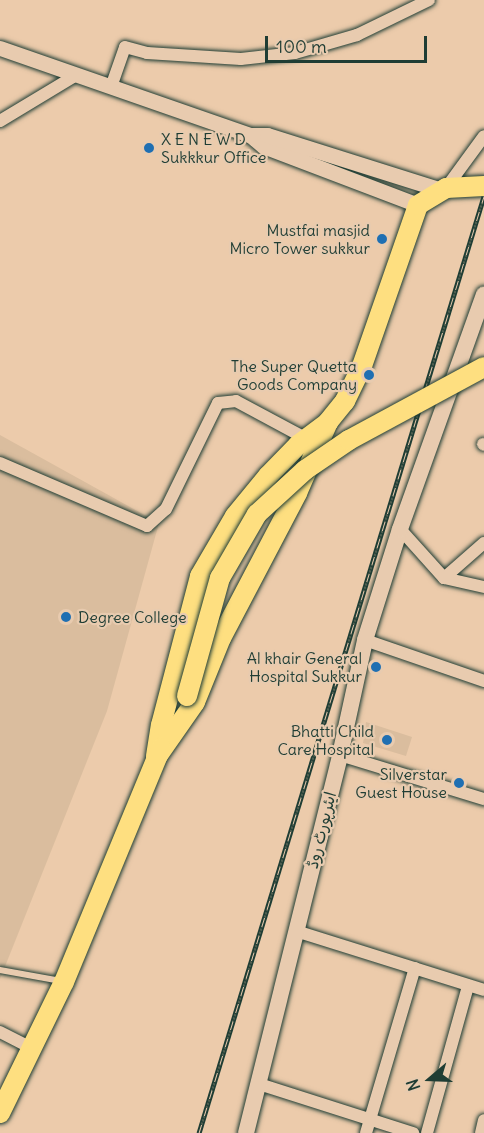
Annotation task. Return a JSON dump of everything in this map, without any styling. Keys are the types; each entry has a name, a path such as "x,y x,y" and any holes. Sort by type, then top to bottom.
{"main road":[{"path":"156,759 195,702 221,638 297,493 328,422 345,401 362,366 418,205 444,189 484,186"},
{"name":"ایئرپورٹ روڈ","path":"246,1133 340,755 365,640 400,529 481,312 484,295"},
{"path":"0,1113 64,982 156,759 187,696 220,578 257,514 305,470 349,440 484,367"},
{"path":"156,759 161,725 200,576 235,516 305,438 328,422"}],"street":[{"path":"111,87 124,47 147,53 241,58 295,53 357,35 429,0"},
{"path":"0,48 73,76 249,135 263,146 418,205"},
{"path":"0,122 73,76"},
{"path":"249,135 267,135 444,189 484,136"},
{"path":"0,464 147,526 166,509 218,403 237,401 305,438"},
{"path":"400,529 444,578 484,587"},
{"path":"444,578 484,543"},
{"path":"365,640 484,681"},
{"path":"340,755 484,799"},
{"path":"296,931 484,990"},
{"path":"366,1133 415,968"},
{"path":"427,1133 468,986"},
{"path":"0,1032 32,1048"},
{"path":"259,1084 413,1133"},
{"path":"481,1133 484,1120"}],"lane":[{"path":"0,970 64,982"}],"shaded area":[{"name":"Degree College","path":"0,435 159,523 107,711 0,979"},
{"name":"Bhatti Child Care Hospital","path":"366,722 412,737 406,756 363,743"}],"railway":[{"path":"199,1133 484,196"}],"place":[{"name":"X E N E W D Sukkkur Office","path":"149,148"},
{"name":"Mustfai masjid Micro Tower sukkur","path":"382,239"},
{"name":"The Super Quetta Goods Company","path":"369,375"},
{"name":"Degree College","path":"66,617"},
{"name":"Al khair General Hospital Sukkur","path":"376,667"},
{"name":"Bhatti Child Care Hospital","path":"387,740"},
{"name":"Silverstar Guest House","path":"459,783"}]}
